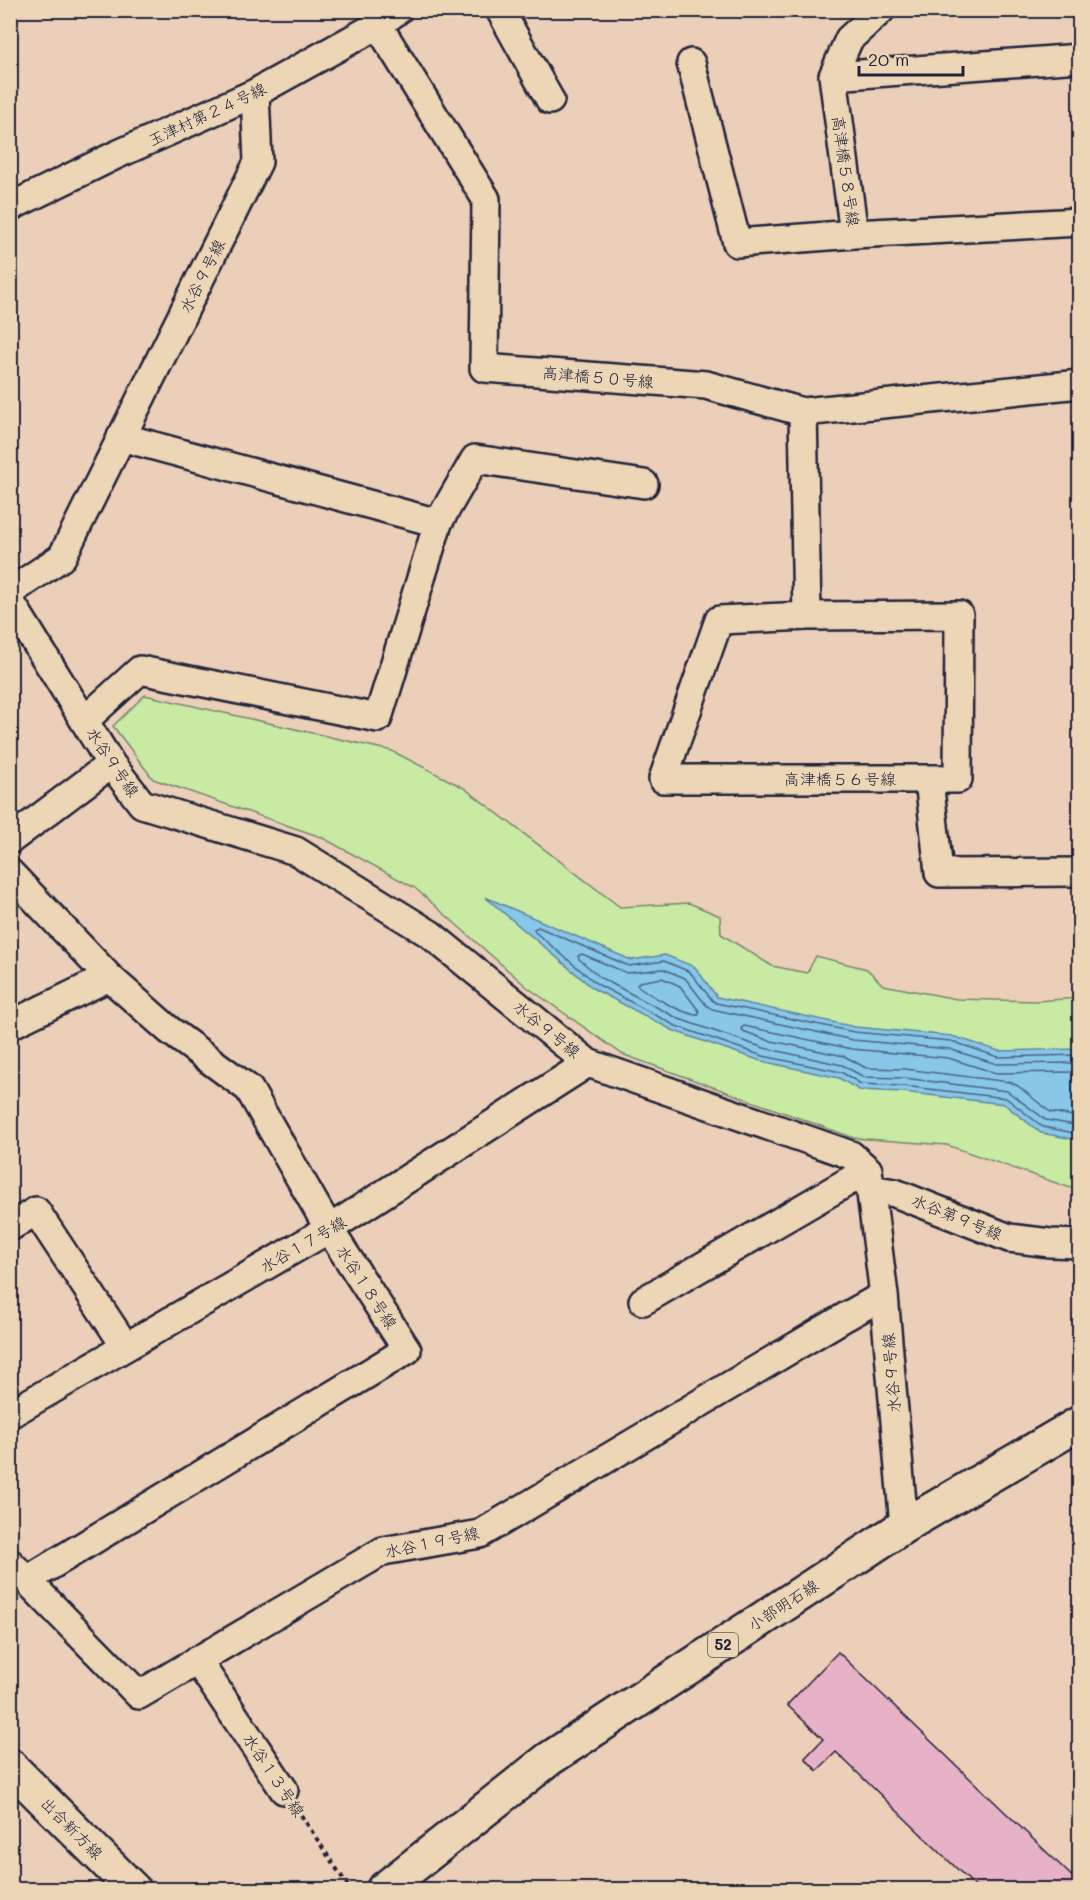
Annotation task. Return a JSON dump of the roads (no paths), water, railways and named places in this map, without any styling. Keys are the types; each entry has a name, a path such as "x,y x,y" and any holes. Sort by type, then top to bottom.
{"main road":[{"name":"小部明石線","path":"383,1890 549,1759 904,1526 1080,1424"},
{"name":"出合新方線","path":"10,1766 134,1890"}],"street":[{"path":"500,10 550,100"},
{"path":"881,10 849,39 833,76 1080,58"},
{"name":"玉津村第２４号線","path":"10,207 116,155 255,93 388,18"},
{"name":"高津橋５０号線","path":"388,18 486,199 484,368 706,385 803,412 1080,384"},
{"path":"691,63 737,243 854,234"},
{"name":"高津橋５８号線","path":"833,76 854,234 1080,222"},
{"name":"水谷９号線","path":"10,592 62,557 258,162 255,93"},
{"path":"803,412 807,616"},
{"path":"122,437 438,523"},
{"path":"85,720 140,670 378,718 438,523 475,459 644,484"},
{"name":"水谷９号線","path":"10,601 111,764 142,804 296,851 430,934 588,1063 851,1155 869,1179 884,1295 904,1526"},
{"name":"高津橋５６号線","path":"959,615 958,779 663,779 719,620 807,616 959,615"},
{"path":"10,840 111,764"},
{"path":"929,780 939,873 1080,872"},
{"name":"水谷１８号線","path":"10,873 109,977 170,1030 249,1089 329,1229 407,1350 19,1572"},
{"path":"10,1025 109,977"},
{"name":"水谷１７号線","path":"10,1414 329,1229 588,1063"},
{"path":"643,1301 869,1179"},
{"name":"水谷第９号線","path":"869,1179 895,1192 1009,1238 1080,1244"},
{"path":"10,1227 36,1211 125,1346"},
{"name":"水谷１９号線","path":"19,1572 139,1695 383,1551 480,1534 884,1295"},
{"name":"水谷１３号線","path":"197,1660 284,1790"}],"water":[{"path":"485,897 631,960 665,955 695,967 717,997 855,1027 952,1036 999,1051 1079,1049 1079,1140 1041,1133 1004,1104 903,1092 859,1090 839,1078 761,1061 674,1031 594,989"}]}
